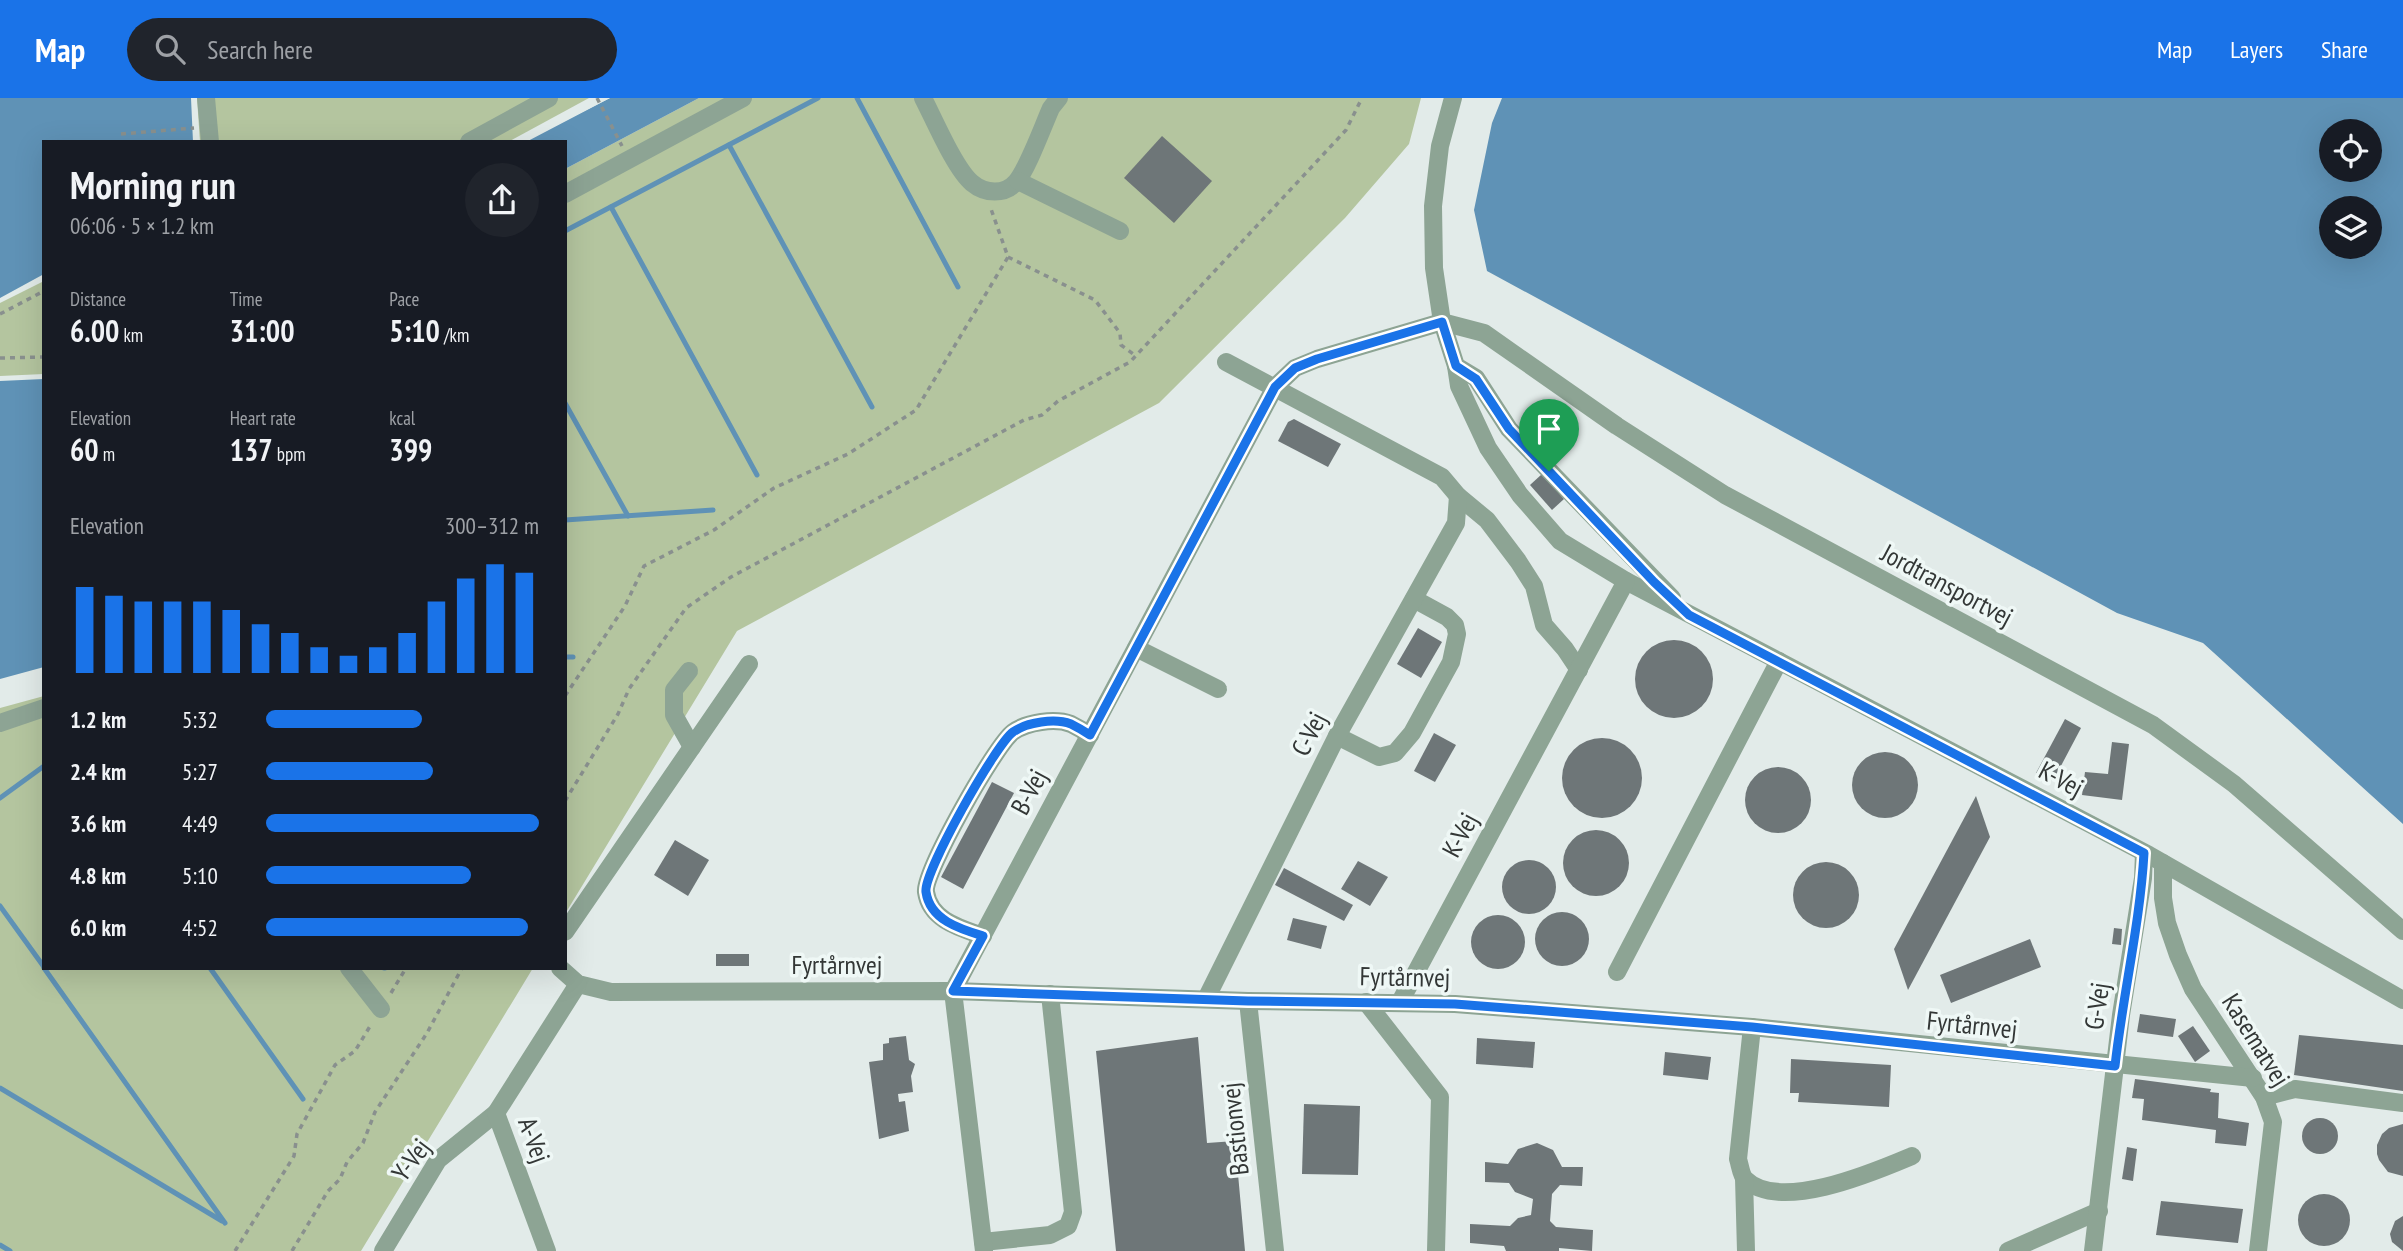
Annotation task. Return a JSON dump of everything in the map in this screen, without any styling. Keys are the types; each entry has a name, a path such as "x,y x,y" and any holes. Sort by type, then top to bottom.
{"street":[{"path":"205,135 206,98"},
{"path":"473,140 549,98"},
{"path":"567,193 743,98"},
{"path":"923,98 971,182 985,190 1006,191 1018,181 1051,108 1059,98"},
{"name":"K-Vej","path":"1453,98 1440,146 1433,206 1434,268 1442,322 1456,366 1459,386 1488,449 1520,495 1560,541 1689,615 2163,863 2403,1000"},
{"path":"1018,181 1120,231"},
{"path":"1275,387 1295,368 1317,359 1442,322"},
{"name":"Jordtransportvej","path":"1442,322 1484,333 1617,426 1726,495 2153,725 2234,784 2403,931"},
{"path":"1226,362 1442,477 1458,496 1487,520 1523,568 1534,586 1544,625 1566,649 1578,670"},
{"name":"K-Vej","path":"1456,366 1476,379 1509,429 1654,582 1689,615"},
{"name":"B-Vej","path":"953,991 1275,387"},
{"name":"C-Vej","path":"1206,999 1337,736 1456,523 1458,496"},
{"name":"K-Vej","path":"1401,1002 1626,581"},
{"path":"1337,736 1379,757 1395,753 1412,733 1432,699 1451,662 1457,634 1455,625 1447,617 1414,599"},
{"path":"1136,648 1218,688"},
{"path":"1617,972 1779,661"},
{"path":"567,929 748,664"},
{"path":"689,671 674,690 674,715 692,747"},
{"path":"0,723 42,709"},
{"path":"983,936 947,923 938,914 926,891 929,874 969,798 1000,746 1013,732 1038,723 1062,722 1090,735"},
{"name":"G-Vej","path":"2093,1251 2121,1015 2143,878 2144,853"},
{"name":"Kasematvej","path":"2163,863 2163,898 2167,923 2178,954 2193,989 2264,1097 2273,1122 2257,1251"},
{"path":"351,970 381,1009"},
{"name":"Fyrtårnvej","path":"562,970 578,984 611,992 953,991 1248,1001 1455,1004 1752,1027 2253,1078"},
{"name":"A-Vej","path":"548,1251 496,1113 578,984"},
{"path":"953,991 984,1247 1050,1235 1068,1226 1073,1212 1050,994"},
{"name":"Bastionvej","path":"1248,1001 1275,1251"},
{"path":"1366,1002 1440,1097 1436,1251"},
{"path":"1746,1251 1744,1178 1738,1159 1752,1027"},
{"path":"2264,1097 2295,1089 2403,1103"},
{"name":"Y-Vej","path":"383,1251 438,1160 496,1113"},
{"path":"1744,1178 1762,1191 1785,1193 1870,1173 1912,1156"},
{"path":"2008,1251 2099,1211"}],"path":[{"path":"597,98 620,142"},
{"path":"567,798 618,714 629,689 686,608 743,570 1024,420 1042,415 1058,401 1130,362 1346,130 1362,98"},
{"path":"121,134 205,135"},
{"path":"985,190 1009,257 1096,300 1120,333 1121,345 1136,356"},
{"path":"567,693 625,606 645,566 714,530 774,488 848,454 916,410 1009,257"},
{"path":"0,314 42,292"},
{"path":"0,358 42,357"},
{"path":"235,1251 294,1156 298,1134 335,1065 355,1051 405,970"},
{"path":"292,1251 328,1191 340,1179 347,1162 363,1143 375,1112 427,1033 461,970"}],"green space":[{"path":"197,98 589,98 512,140 200,140"},
{"path":"699,98 1421,98 1409,144 1345,218 1159,403 737,631 567,911 567,168"},
{"path":"42,282 42,374 0,376 0,303"},
{"path":"42,697 42,970 532,970 361,1251 0,1251 0,708"}],"water":[{"path":"0,98 191,98 193,140 42,140 42,275 0,298"},
{"path":"610,98 699,98 567,168 567,140 530,140"},
{"path":"1502,98 2403,98 2403,824 2203,643 2117,613 1487,271 1474,210 1492,123"},
{"path":"42,379 42,668 0,679 0,381"}],"pier":[{"path":"602,98 610,98 527,140 525,139"}],"building":[{"path":"1162,136 1212,181 1174,223 1124,178"},
{"path":"1294,419 1341,444 1328,467 1278,441 1288,422"},
{"path":"1542,474 1564,499 1552,510 1530,485"},
{"path":"1418,628 1442,642 1421,678 1397,664"},
{"path":"1666,640 1682,640 1696,646 1707,657 1713,671 1713,687 1707,701 1696,712 1682,718 1666,718 1652,712 1641,701 1635,687 1635,671 1641,657 1652,646"},
{"path":"2065,719 2081,728 2053,781 2036,773"},
{"path":"1434,733 1456,745 1435,782 1414,771"},
{"path":"1602,738 1617,741 1630,750 1639,763 1642,778 1639,793 1630,806 1617,815 1602,818 1587,815 1574,806 1565,793 1562,778 1565,763 1574,750 1587,741"},
{"path":"2112,742 2129,744 2122,800 2082,795 2085,772 2108,774"},
{"path":"1879,752 1891,752 1909,761 1916,772 1916,798 1909,809 1898,816 1879,818 1866,813 1857,804 1852,791 1852,779 1857,766 1866,757"},
{"path":"1771,767 1785,767 1797,772 1806,781 1811,800 1809,813 1802,824 1785,833 1771,833 1759,828 1750,819 1745,807 1745,793 1750,781 1759,772"},
{"path":"992,782 1014,793 963,889 941,877"},
{"path":"1976,796 1990,837 1908,990 1894,949"},
{"path":"1596,830 1609,833 1619,840 1626,850 1629,863 1626,876 1619,886 1609,893 1596,896 1583,893 1573,886 1566,876 1563,863 1566,850 1573,840 1583,833"},
{"path":"675,840 709,860 688,896 654,875"},
{"path":"1529,860 1548,868 1556,887 1548,906 1529,914 1510,906 1502,887 1510,868"},
{"path":"1358,861 1388,877 1370,906 1341,889"},
{"path":"1832,862 1850,871 1857,882 1857,908 1850,919 1839,926 1820,928 1802,919 1795,908 1793,889 1802,871 1813,864"},
{"path":"1284,868 1353,905 1344,921 1275,885"},
{"path":"1562,912 1581,920 1589,939 1581,958 1562,966 1543,958 1535,939 1543,920"},
{"path":"1498,915 1517,923 1525,942 1517,961 1498,969 1479,961 1471,942 1479,923"},
{"path":"1293,918 1327,926 1321,949 1287,940"},
{"path":"2114,928 2122,929 2121,945 2112,944"},
{"path":"2030,939 2041,967 1951,1003 1940,975"},
{"path":"716,954 749,954 749,966 716,966"},
{"path":"2140,1014 2176,1019 2173,1037 2137,1032"},
{"path":"2193,1026 2210,1051 2195,1062 2178,1036"},
{"path":"2299,1035 2403,1045 2403,1091 2294,1075"},
{"path":"906,1036 909,1060 915,1064 911,1076 913,1092 898,1094 899,1102 905,1101 909,1131 879,1139 869,1062 883,1060 883,1044 889,1043 889,1038"},
{"path":"1198,1037 1207,1143 1235,1141 1245,1251 1116,1251 1096,1051"},
{"path":"1477,1038 1535,1042 1533,1068 1476,1064"},
{"path":"1665,1052 1711,1057 1708,1080 1663,1075"},
{"path":"1791,1059 1891,1065 1889,1107 1798,1102 1799,1093 1790,1093"},
{"path":"2135,1079 2211,1089 2210,1092 2219,1093 2218,1118 2249,1123 2246,1146 2215,1143 2216,1130 2142,1120 2144,1099 2132,1098"},
{"path":"1304,1104 1360,1106 1358,1175 1302,1174"},
{"path":"2320,1118 2333,1123 2338,1136 2333,1149 2320,1154 2307,1149 2302,1136 2307,1123"},
{"path":"2403,1124 2403,1176 2388,1172 2379,1160 2377,1145 2382,1134 2389,1128"},
{"path":"1537,1143 1553,1150 1562,1167 1583,1167 1582,1186 1560,1185 1552,1194 1550,1221 1556,1227 1593,1230 1592,1251 1559,1248 1559,1251 1506,1251 1504,1246 1470,1243 1470,1224 1510,1226 1518,1218 1531,1215 1533,1199 1515,1192 1509,1183 1485,1182 1485,1162 1508,1164 1518,1149"},
{"path":"2127,1147 2137,1149 2133,1181 2122,1179"},
{"path":"2324,1194 2334,1196 2342,1202 2348,1210 2348,1230 2342,1238 2334,1244 2324,1246 2314,1244 2306,1238 2300,1230 2298,1220 2300,1210 2306,1202 2314,1196"},
{"path":"2161,1201 2243,1209 2238,1243 2156,1235"},
{"path":"2403,1216 2403,1251 2392,1242 2390,1234 2395,1221"}],"waterway":[{"path":"567,230 818,98"},
{"path":"857,98 958,287"},
{"path":"729,145 872,407"},
{"path":"611,207 757,475"},
{"path":"567,407 628,516"},
{"path":"567,520 713,510"},
{"path":"567,657 573,657"},
{"path":"0,798 42,767"},
{"path":"0,906 42,964"},
{"path":"45,970 225,1223"},
{"path":"211,970 303,1099"},
{"path":"0,1088 222,1221"},
{"path":"0,1245 10,1251"}],"route":[{"path":"1442,322 1456,366 1476,379 1509,429 1549,471 1689,615 2144,853 2143,878 2115,1066 1752,1027 1455,1004 1248,1001 953,991 983,936 947,923 931,904 926,891 929,874 969,798 1000,746 1013,732 1038,723 1062,722 1090,735 1275,387 1295,368 1442,322"}]}
